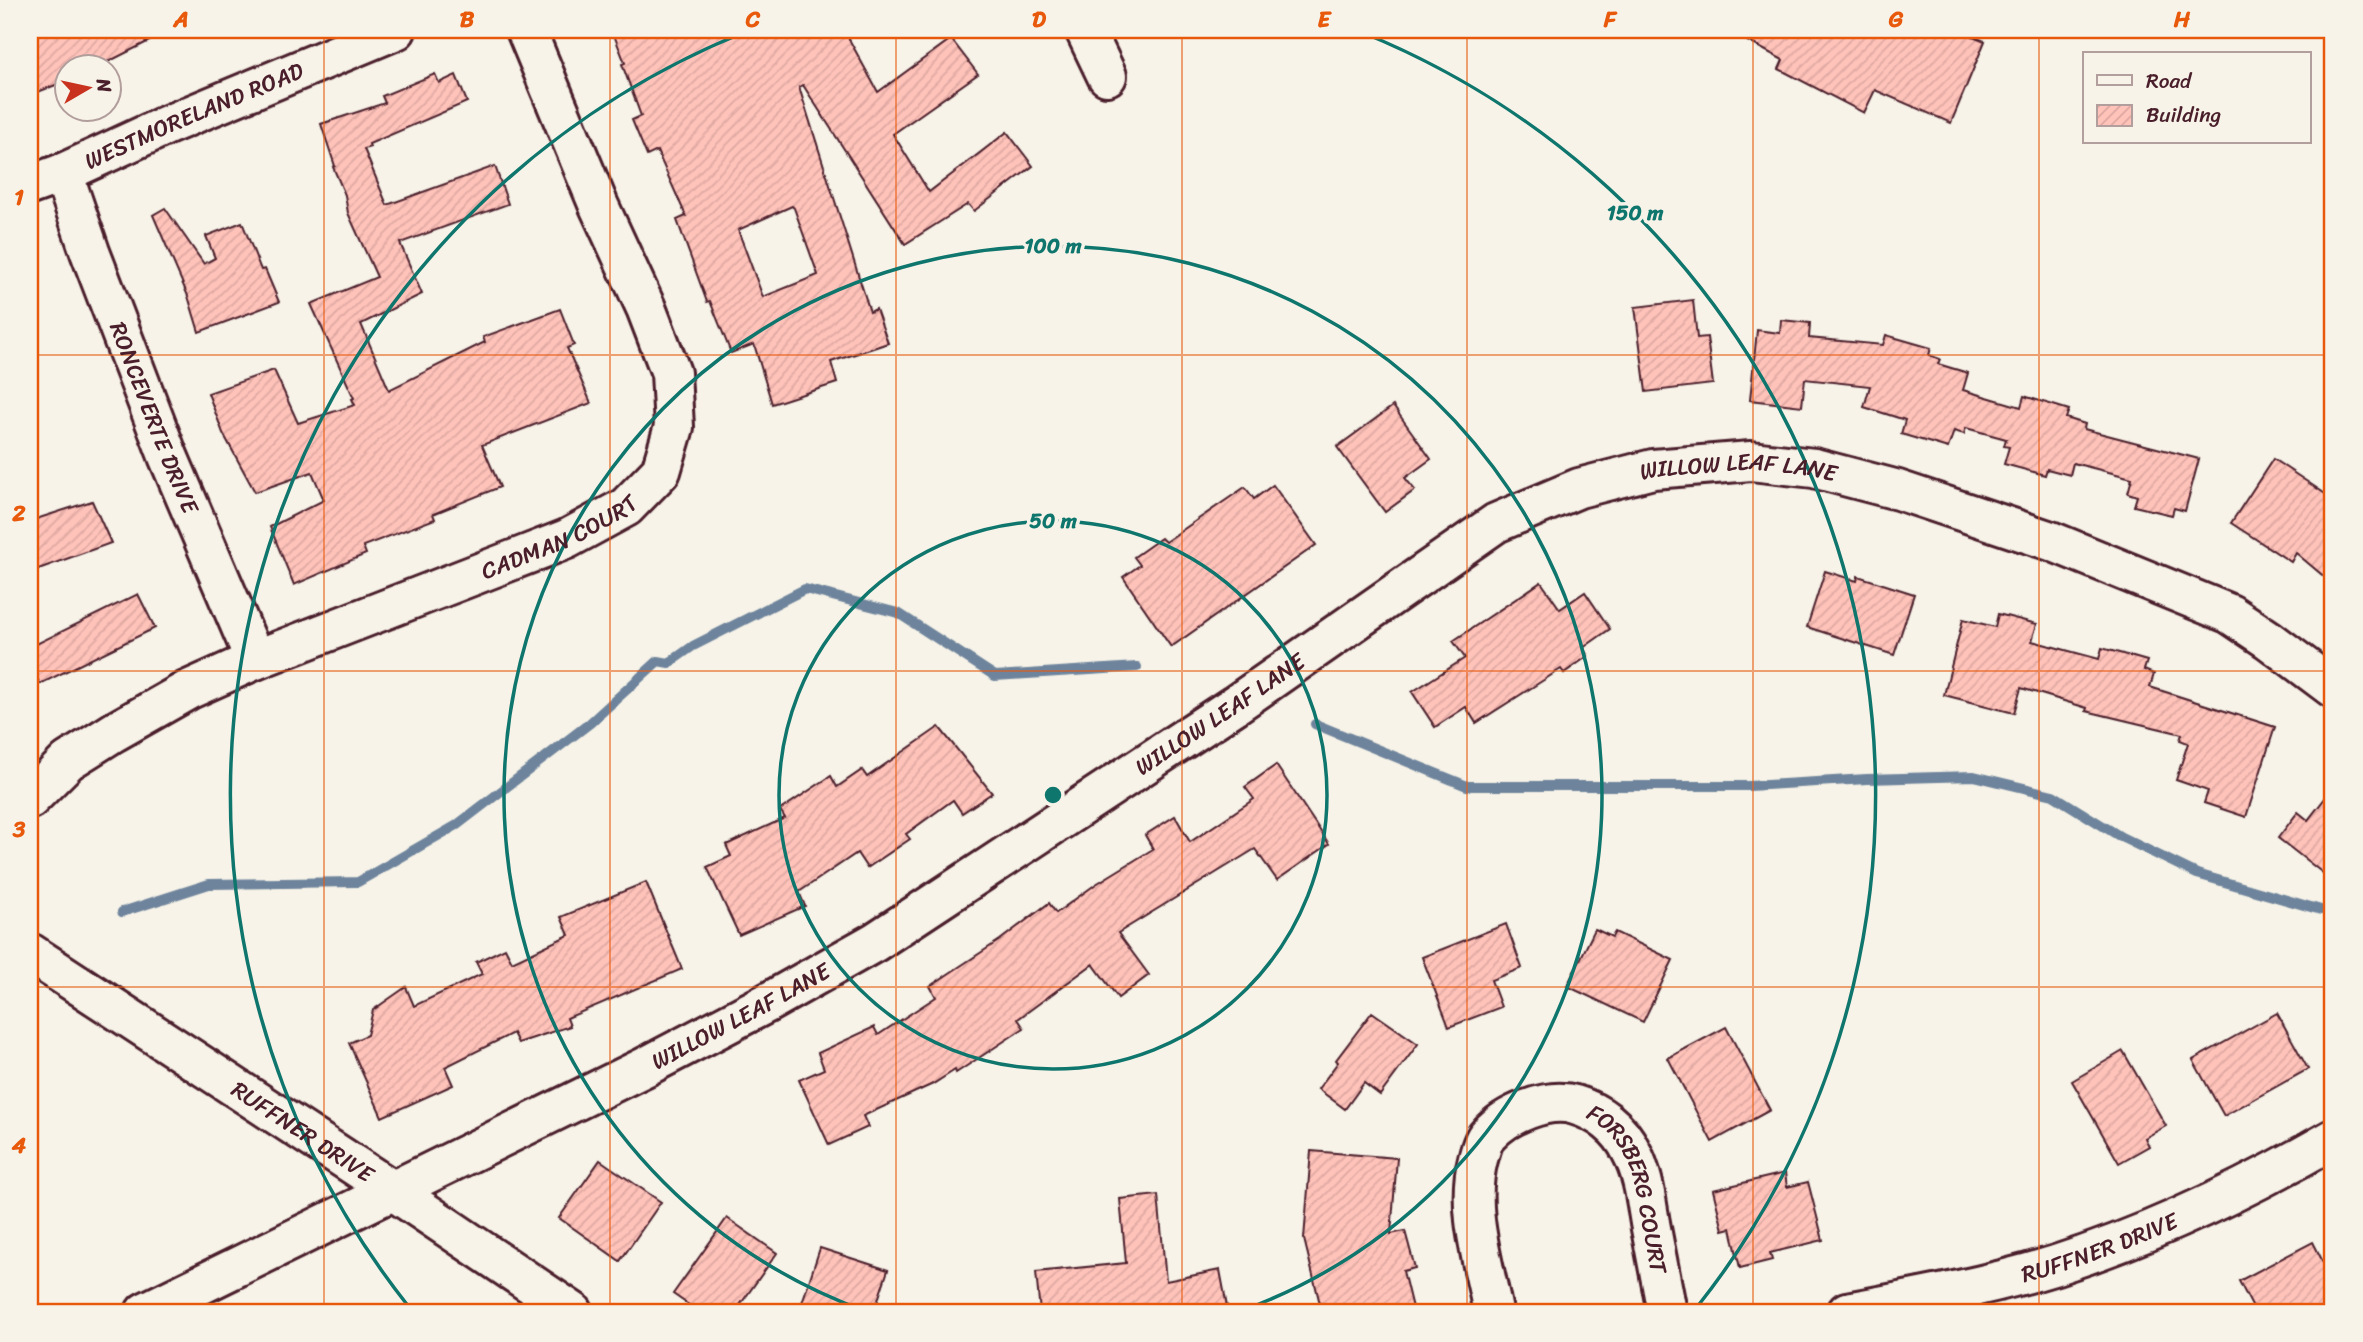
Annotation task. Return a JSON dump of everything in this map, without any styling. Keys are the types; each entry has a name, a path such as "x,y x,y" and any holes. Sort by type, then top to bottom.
{"street":[{"name":"WESTMORELAND ROAD","path":"46,178 396,30"},
{"name":"CADMAN COURT","path":"30,799 68,761 188,690 255,660 567,539 626,507 661,471 674,427 671,373 646,308 599,206 526,30"},
{"path":"1085,30 1107,76"},
{"name":"RONCEVERTE DRIVE","path":"46,178 90,253 168,456 255,660"},
{"name":"WILLOW LEAF LANE","path":"145,1312 395,1192 657,1061 875,942 1235,705 1496,523 1579,488 1653,469 1751,461 1814,468 1838,474 1898,490 2051,541 2230,614 2269,639 2333,688"},
{"name":"RUFFNER DRIVE","path":"30,953 573,1312"},
{"name":"FORSBERG COURT","path":"1493,1312 1474,1210 1478,1159 1487,1136 1514,1114 1531,1107 1550,1104 1573,1104 1593,1112 1615,1126 1631,1150 1642,1182 1667,1312"},
{"name":"RUFFNER DRIVE","path":"1847,1312 1966,1289 2056,1265 2212,1205 2333,1139"}],"building":[{"path":"30,30 171,30 122,55 122,52 52,52 52,86 30,95"},
{"path":"612,30 844,30 878,92 951,39 978,74 893,134 929,192 1007,132 1033,166 974,211 968,204 905,244 803,85 799,87 870,312 876,309 888,343 831,362 837,383 772,404 754,344 731,353 710,301 707,302 677,220 686,216 657,151 647,156 632,120 641,116 622,64 625,63","holes":["792,206 818,275 763,297 738,230"]},
{"path":"1727,30 1958,30 1985,41 1951,123 1875,90 1864,113 1779,69 1783,60"},
{"path":"435,74 439,83 456,75 467,102 369,144 370,147 364,149 387,205 495,166 508,204 400,243 422,294 361,324 389,390 485,342 483,337 560,309 574,345 567,348 591,403 482,445 500,487 433,514 435,519 363,546 366,554 294,585 270,527 324,500 312,472 255,492 223,433 208,393 274,370 298,423 355,405 311,304 377,277 348,213 345,195 333,167 335,166 321,124 385,103 382,96"},
{"path":"165,208 204,264 215,258 206,236 242,222 261,270 265,269 279,302 199,332 188,296 153,215"},
{"path":"1693,300 1697,338 1707,337 1713,384 1646,392 1635,307"},
{"path":"1781,320 1810,323 1809,338 1883,345 1886,335 1931,348 1929,355 1940,359 1938,364 1968,373 1963,390 2021,407 2024,396 2069,410 2066,418 2085,424 2084,429 2199,459 2185,511 2174,508 2172,515 2134,506 2137,496 2128,493 2132,478 2073,463 2070,475 2047,469 2045,475 2004,464 2009,447 2004,446 2006,439 1966,428 1964,434 1954,431 1948,448 1901,434 1905,420 1864,407 1870,386 1805,379 1802,406 1750,400 1757,330 1780,333"},
{"path":"1393,406 1431,459 1405,478 1415,490 1385,512 1337,447"},
{"path":"2273,459 2333,499 2333,584 2296,553 2291,562 2231,523"},
{"path":"1273,485 1316,545 1171,647 1123,577 1140,565 1134,557 1161,538 1165,542 1245,487 1254,499"},
{"path":"92,501 111,543 30,572 30,521"},
{"path":"1825,571 1857,581 1858,576 1914,594 1894,655 1807,627"},
{"path":"1541,582 1560,609 1585,592 1610,629 1583,648 1588,656 1564,673 1561,669 1476,723 1466,707 1435,727 1412,692 1465,658 1453,641"},
{"path":"138,594 155,628 40,684 30,665 30,647"},
{"path":"1998,614 2037,624 2032,641 2099,659 2102,648 2147,661 2144,670 2154,674 2150,687 2275,727 2246,817 2204,803 2208,791 2176,780 2188,743 2180,740 2182,734 2086,711 2087,708 2021,688 2014,713 1944,695 1963,619 1995,627"},
{"path":"939,727 992,793 962,813 953,800 906,834 910,839 867,868 857,853 799,892 805,906 739,935 707,867 731,856 726,845 785,818 780,810 831,776 837,787 862,770 867,777"},
{"path":"1276,765 1329,844 1277,880 1255,849 1118,933 1149,975 1118,998 1093,964 1018,1019 1024,1028 956,1073 955,1070 933,1084 863,1116 868,1127 829,1145 799,1080 824,1069 818,1053 874,1027 878,1035 936,997 930,986 1000,940 1049,903 1056,913 1096,884 1153,849 1145,835 1175,816 1190,842 1254,799 1245,787"},
{"path":"2333,788 2333,881 2278,838 2298,812 2308,820"},
{"path":"646,882 682,969 567,1018 570,1026 518,1043 513,1033 445,1067 453,1085 382,1117 349,1043 367,1035 373,1010 406,987 414,1006 482,974 476,962 505,948 512,962 569,935 561,917"},
{"path":"1506,924 1522,968 1491,980 1501,1007 1449,1027 1422,957"},
{"path":"1595,929 1612,937 1615,932 1673,960 1643,1022 1567,986"},
{"path":"1372,1012 1418,1044 1380,1095 1364,1083 1345,1109 1318,1089"},
{"path":"2277,1013 2308,1069 2224,1116 2193,1060"},
{"path":"1726,1027 1770,1110 1712,1142 1668,1058"},
{"path":"2123,1051 2166,1126 2145,1138 2149,1146 2119,1163 2072,1081"},
{"path":"1311,1151 1397,1158 1391,1234 1405,1231 1415,1268 1403,1271 1413,1312 1322,1312 1304,1239"},
{"path":"600,1160 661,1202 620,1261 559,1218"},
{"path":"1785,1173 1787,1187 1808,1182 1823,1240 1770,1253 1772,1260 1740,1268 1731,1228 1723,1230 1713,1190"},
{"path":"1158,1195 1166,1281 1220,1270 1228,1312 1040,1312 1036,1272 1126,1263 1120,1199"},
{"path":"727,1218 777,1253 735,1312 699,1312 673,1294"},
{"path":"2313,1242 2333,1282 2333,1302 2314,1312 2255,1312 2239,1281"},
{"path":"820,1248 888,1270 874,1312 799,1312"}],"waterway":[{"path":"122,912 209,884 358,882 457,825 590,723 658,661 669,663 693,646 805,589 898,613 995,676 1137,667"},
{"path":"1315,724 1467,786 1749,786 1974,776 2053,795 2121,837 2197,874 2321,910"}]}
